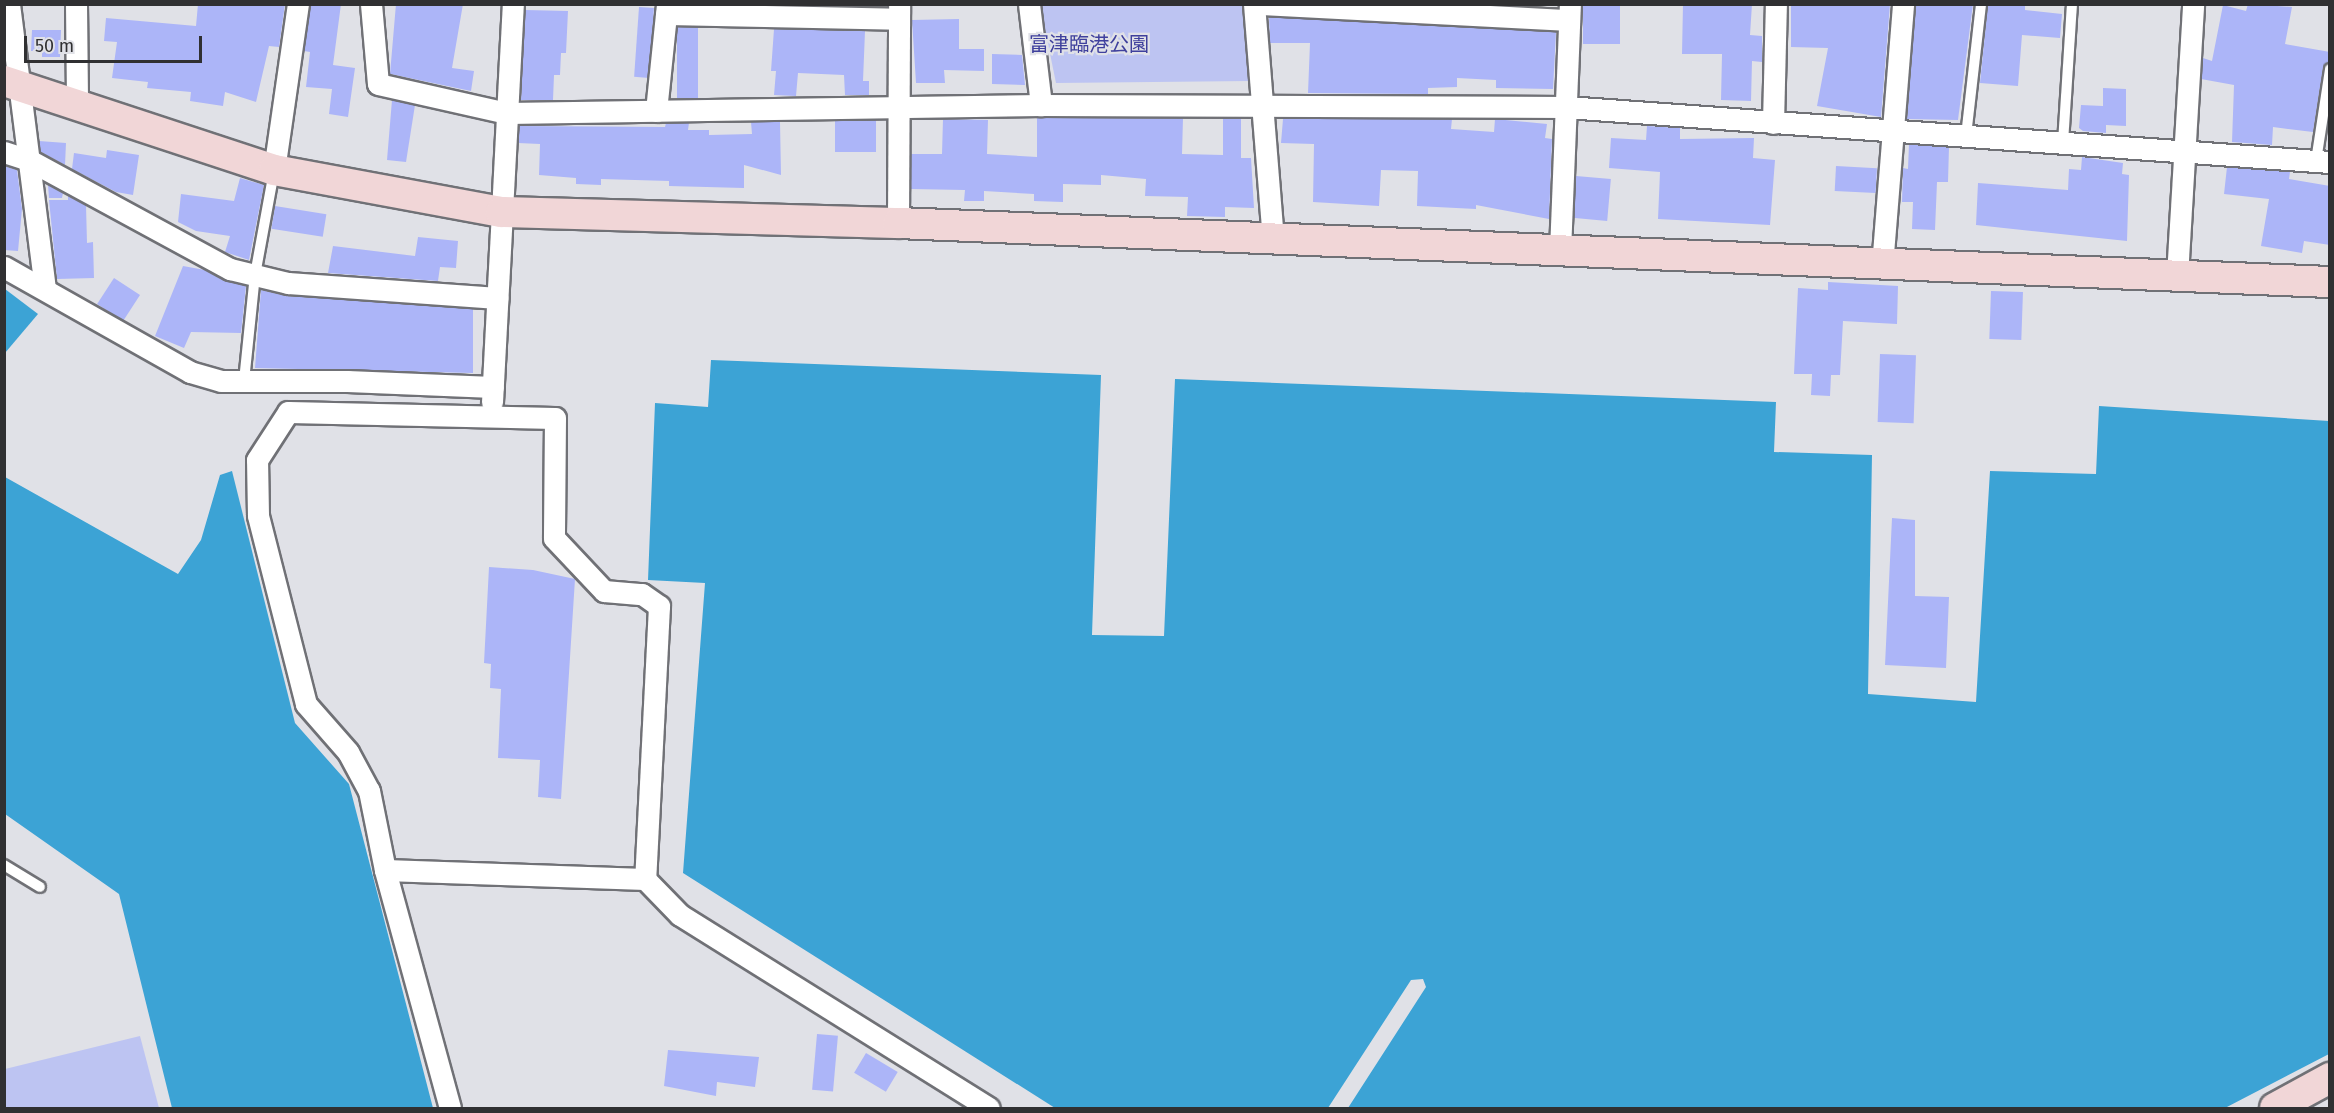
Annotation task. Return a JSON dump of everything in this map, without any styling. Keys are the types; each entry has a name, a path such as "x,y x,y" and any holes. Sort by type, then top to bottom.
{"street":[{"path":"9,4 11,84 29,160 45,289"},
{"path":"76,4 77,106"},
{"path":"274,170 298,4"},
{"path":"371,4 378,84 507,113 1041,105 1566,107 1893,133 1966,135 2183,149 2323,161"},
{"path":"491,414 513,4"},
{"path":"1029,4 1041,105"},
{"path":"1254,4 1273,240"},
{"path":"1262,4 1570,12 1560,251"},
{"path":"1773,123 1776,4"},
{"path":"1882,266 1903,4"},
{"path":"2177,276 2193,4"},
{"path":"656,111 667,9 899,12 898,223"},
{"path":"11,84 274,170 501,212 898,223 1882,266 2330,282"},
{"path":"4,152 29,160 230,269 288,283 497,298"},
{"path":"4,267 190,372 221,381 347,381 493,387"},
{"path":"450,1108 385,870 369,791 348,752 306,704 258,516 257,460 288,411 491,414 555,418 554,538 604,591 642,594 659,606 645,879"},
{"path":"385,870 645,879 680,915 989,1108"},
{"path":"2275,1108 2330,1078"}],"lane":[{"path":"1966,135 1981,4"},
{"path":"2063,143 2072,4"},
{"path":"2323,161 2330,69"},
{"path":"244,381 255,275 274,170"},
{"path":"4,865 40,887"}],"green space":[{"name":"富津臨港公園","path":"1040,5 1243,5 1256,74 1250,81 1056,83"},
{"path":"140,1036 159,1108 5,1108 5,1069"}],"shaded area":[{"path":"5,289 38,314 5,353"},
{"path":"711,360 1101,375 1092,635 1164,636 1175,379 1776,402 1774,452 1872,455 1868,694 1976,702 1990,471 2096,474 2099,406 2329,421 2329,1054 2225,1108 1348,1108 1426,987 1423,979 1411,980 1328,1108 1055,1108 683,873 705,583 648,580 655,403 708,407"},
{"path":"232,471 295,723 349,784 433,1108 172,1108 119,894 5,814 5,477 178,574 201,540 220,475"}],"building":[{"path":"198,4 285,4 279,47 269,46 256,102 225,92 223,106 190,101 191,92 147,88 148,82 112,78 117,42 104,41 106,18 196,26"},
{"path":"311,4 341,4 333,65 355,68 348,117 329,114 332,89 306,87 310,52 304,51"},
{"path":"396,4 463,4 452,68 474,71 471,91 390,74"},
{"path":"1583,4 1620,4 1620,44 1583,44"},
{"path":"1683,4 1752,4 1750,35 1762,36 1762,62 1752,61 1751,101 1721,100 1722,54 1682,54"},
{"path":"1791,4 1890,4 1881,117 1817,106 1828,48 1791,47"},
{"path":"1916,4 1973,4 1958,120 1907,119"},
{"path":"1988,4 2025,4 2025,10 2062,14 2060,38 2022,35 2018,86 1980,83"},
{"path":"2248,4 2292,7 2285,44 2330,52 2330,62 2323,68 2313,132 2273,127 2272,145 2232,142 2234,85 2201,79 2203,58 2212,61 2223,5 2246,11"},
{"path":"639,7 654,8 649,78 634,77"},
{"path":"525,10 568,11 566,53 561,53 560,75 554,75 553,100 521,100"},
{"path":"1269,17 1556,32 1553,89 1496,88 1496,80 1457,78 1457,87 1428,88 1428,94 1308,93 1310,43 1270,43"},
{"path":"959,19 959,49 984,49 984,71 944,70 945,83 916,83 912,20"},
{"path":"677,27 698,27 698,98 677,98"},
{"path":"774,29 865,31 863,81 869,81 869,95 845,95 844,75 798,73 796,96 774,95 776,71 771,71"},
{"path":"32,30 61,30 60,57 42,57 42,51 31,51"},
{"path":"992,54 1022,55 1025,85 992,84"},
{"path":"2103,88 2126,89 2126,126 2106,125 2106,133 2083,131 2079,128 2081,105 2103,106"},
{"path":"392,100 415,105 406,162 387,160"},
{"path":"1037,118 1183,118 1182,154 1223,155 1223,118 1241,119 1241,158 1251,158 1254,208 1225,207 1225,217 1187,216 1188,197 1145,196 1146,179 1101,175 1101,185 1063,184 1063,202 1034,201 1034,194 984,191 984,201 964,201 965,190 911,189 911,154 942,154 943,119 988,120 987,154 1037,157"},
{"path":"1283,119 1452,119 1451,129 1494,132 1495,119 1547,124 1545,138 1552,139 1549,219 1476,205 1476,209 1417,206 1418,171 1381,170 1379,206 1313,202 1314,144 1281,143"},
{"path":"835,120 876,120 876,152 835,152"},
{"path":"751,122 780,122 781,175 744,165 744,188 669,186 669,181 601,179 601,185 576,184 576,178 539,175 540,144 518,143 519,126 665,127 666,123 689,123 688,130 709,130 709,135 752,134"},
{"path":"1647,126 1680,128 1680,139 1754,138 1753,158 1775,160 1770,225 1658,219 1660,172 1609,168 1611,138 1646,140"},
{"path":"39,141 66,143 65,165 41,152"},
{"path":"1909,144 1949,147 1948,182 1937,182 1935,230 1912,229 1913,202 1902,202 1903,168 1908,169"},
{"path":"107,150 139,155 133,195 116,192 72,169 74,153 106,158"},
{"path":"2082,157 2123,163 2122,174 2129,175 2127,241 1976,225 1978,183 2068,190 2069,169 2081,170"},
{"path":"4,166 17,170 22,209 18,251 4,250"},
{"path":"1836,166 1877,168 1876,193 1835,191"},
{"path":"2227,167 2290,172 2289,179 2330,186 2330,245 2304,241 2302,253 2261,246 2269,199 2224,194"},
{"path":"1576,176 1611,179 1607,221 1572,218"},
{"path":"240,178 264,185 249,260 225,252 230,236 196,231 178,222 181,194 234,201"},
{"path":"48,185 63,193 62,198 49,198"},
{"path":"68,196 86,205 87,243 93,242 94,278 57,279 49,200 68,200"},
{"path":"275,206 326,214 323,237 271,229"},
{"path":"418,237 458,241 456,268 440,267 438,281 328,273 333,246 415,256"},
{"path":"183,266 205,270 246,286 241,333 191,332 184,348 155,336"},
{"path":"114,278 140,295 123,321 97,304"},
{"path":"1828,282 1898,286 1897,324 1843,321 1840,375 1831,375 1830,396 1811,395 1812,374 1794,374 1798,288 1828,290"},
{"path":"261,290 287,296 473,309 473,373 255,368"},
{"path":"1991,291 2023,292 2021,340 1989,339"},
{"path":"1880,354 1916,355 1914,423 1878,422"},
{"path":"1892,518 1915,520 1915,596 1949,597 1946,668 1885,665"},
{"path":"489,567 533,570 575,579 561,799 538,797 540,760 498,758 501,689 490,688 491,664 484,663"},
{"path":"817,1034 838,1036 833,1092 812,1090"},
{"path":"668,1050 759,1057 755,1087 717,1082 716,1096 664,1086"},
{"path":"866,1053 898,1072 886,1092 854,1073"}]}
